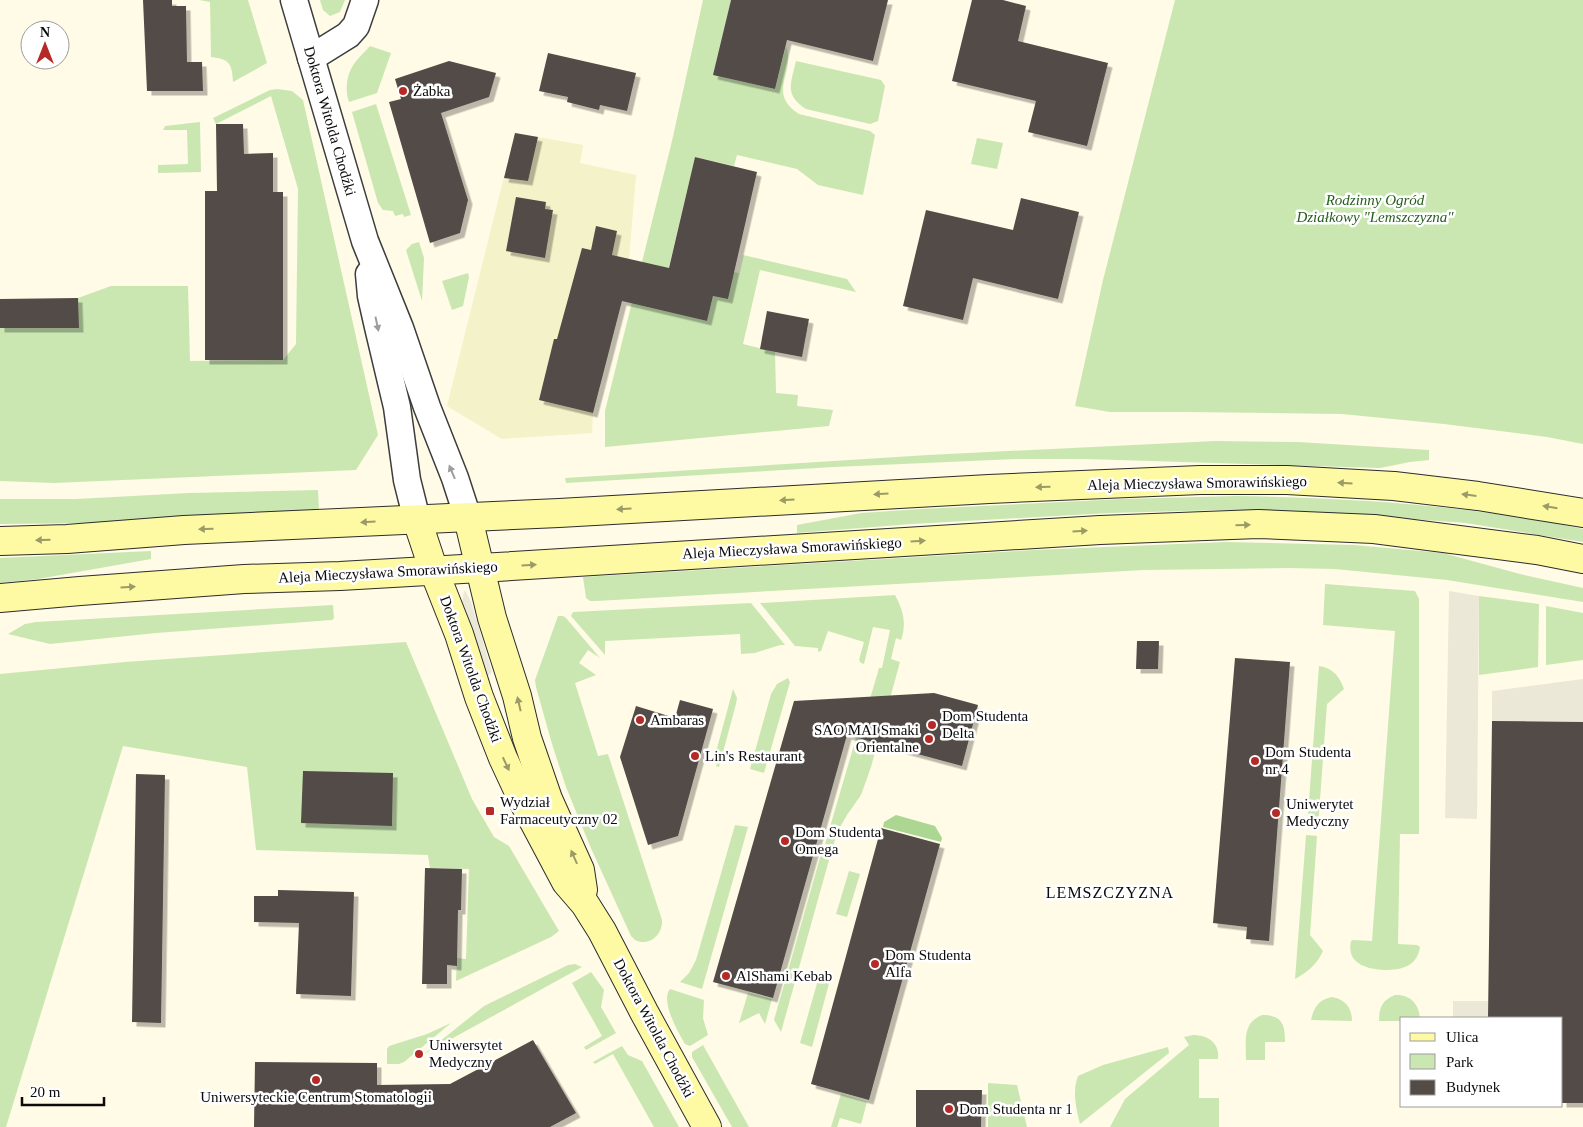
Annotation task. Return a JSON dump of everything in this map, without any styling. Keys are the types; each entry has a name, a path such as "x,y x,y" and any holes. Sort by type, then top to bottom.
{"main road":[{"name":"Aleja Mieczysława Smorawińskiego","path":"0,541 67,539 184,530 468,518 989,489 1200,480 1287,480 1394,486 1478,496 1583,513"},
{"name":"Doktora Witolda Chodźki","path":"468,518 492,618 517,696 527,738 548,799 580,870 585,904"},
{"name":"Doktora Witolda Chodźki","path":"417,520 434,571 460,634 480,697 503,758 540,835 566,882 585,904 606,939 708,1127"},
{"name":"Aleja Mieczysława Smorawińskiego","path":"0,598 244,579 434,571 1020,535 1258,524 1391,531 1538,550 1583,559"}],"street":[{"name":"Doktora Witolda Chodźki","path":"294,0 365,241 394,309 427,407 455,478 468,518"},
{"path":"311,58 348,35 356,26 365,0"},
{"name":"Doktora Witolda Chodźki","path":"365,241 371,296 397,407 407,480 417,520"}],"green space":[{"path":"199,0 248,0 267,63 233,82 229,64 222,59 211,57 210,2"},
{"path":"320,0 345,0 340,12 330,16 323,10"},
{"path":"703,0 731,0 714,75 775,89 786,46 788,65 783,90 784,98 789,106 799,114 870,131 875,135 863,195 818,185 797,169 737,155 734,166 695,157 659,309 707,321 713,296 734,272 739,273 743,255 847,279 856,292 760,270 743,344 775,352 776,393 798,395 797,406 833,410 829,426 605,447 605,411 672,141"},
{"name":"Rodzinny Ogród Działkowy \"Lemszczyzna\"","path":"1175,0 1583,0 1583,444 1547,437 1444,424 1342,414 1110,412 1075,406 1103,280"},
{"path":"370,46 391,53 377,93 349,102 347,97 347,80 349,74 354,64"},
{"path":"796,61 881,80 885,86 878,121 870,124 806,109 799,104 794,99 791,88"},
{"path":"270,90 292,91 303,100 378,435 356,470 54,483 0,481 0,328 78,328 78,298 111,286 188,286 190,361 283,360 296,344 298,189 271,96 216,124 213,118"},
{"path":"376,104 411,215 404,217 403,214 395,216 393,211 383,210 378,203 352,112"},
{"path":"200,122 201,172 158,173 158,165 188,164 187,130 163,130 165,126"},
{"path":"515,133 583,145 580,163 636,175 629,259 593,413 592,433 502,439 447,406"},
{"path":"977,138 1003,143 997,169 971,164"},
{"path":"419,242 424,258 422,301 406,250 412,244"},
{"path":"468,273 469,277 463,306 452,310 442,281"},
{"path":"1215,441 1298,442 1429,450 1429,460 1380,468 1085,459 1016,459 834,467 566,483 565,478 928,455"},
{"path":"318,490 319,511 99,523 0,524 0,499 76,499 189,493"},
{"path":"1237,496 1411,504 1497,514 1583,529 1583,542 1466,523 1302,511 1220,510 1110,513 912,524 797,533 797,525 861,513 1122,499"},
{"path":"1226,542 1354,545 1443,553 1520,574 1583,588 1583,602 1447,580 1335,569 1144,570 596,601 590,601 586,598 583,577 1034,550"},
{"path":"151,551 151,559 38,579 0,583 0,558"},
{"path":"1325,584 1415,591 1419,599 1419,834 1400,834 1398,944 1417,945 1420,947 1412,963 1402,968 1384,970 1359,964 1350,949 1351,941 1353,940 1372,941 1395,631 1323,625"},
{"path":"895,595 902,611 904,628 901,640 896,638 891,659 900,662 871,767 861,795 839,829 833,846 825,844 866,704 870,699 879,668 882,668 890,630 873,627 864,664 859,660 864,642 828,631 821,651 818,652 818,648 795,646 760,603"},
{"path":"1479,596 1539,604 1538,667 1479,675"},
{"path":"751,603 785,645 755,653 741,654 740,634 605,641 605,655 571,616 573,612"},
{"path":"333,605 334,618 332,620 156,633 50,644 8,634 25,624 36,622"},
{"path":"1546,606 1583,613 1583,660 1546,665"},
{"path":"558,616 566,618 600,658 588,650 579,663 596,675 575,683 598,756 608,754 662,920 658,935 650,941 640,942 631,936 590,846 566,787 552,744 535,680"},
{"path":"406,642 472,799 494,837 509,846 559,931 551,937 456,981 457,958 466,959 469,869 430,868 428,855 256,850 247,767 123,746 6,1127 0,1127 0,674 125,662"},
{"path":"1319,666 1335,674 1344,689 1327,704 1318,827 1307,827"},
{"path":"788,678 790,682 764,773 750,769 771,694 777,684"},
{"path":"733,689 737,698 736,704 719,767 713,763"},
{"path":"896,815 935,826 942,838 941,842 883,827 884,822"},
{"path":"735,825 748,827 702,989 680,982 689,973 696,960"},
{"path":"1306,835 1317,836 1310,935 1323,951 1312,967 1295,979"},
{"path":"821,854 829,860 781,1032 774,1020"},
{"path":"849,871 860,874 847,917 836,914"},
{"path":"575,964 582,967 424,1054 484,1006 568,965"},
{"path":"591,972 604,990 601,1007 616,1033 586,1050 584,1047 602,1036 572,983"},
{"path":"820,973 831,976 812,1047 800,1043"},
{"path":"670,989 704,1000 703,1018 708,1035 690,1046 685,1044 671,1016 667,1001 667,994"},
{"path":"748,993 772,999 765,1024 759,1013 739,1023"},
{"path":"1395,995 1409,998 1416,1004 1420,1017 1400,1017 1400,1021 1379,1021 1382,1005 1387,999"},
{"path":"1332,997 1341,1000 1347,1005 1351,1012 1352,1021 1311,1020 1317,1005 1323,1000"},
{"path":"1262,1015 1269,1015 1281,1022 1285,1042 1265,1042 1265,1060 1246,1060 1246,1033 1251,1023"},
{"path":"451,1023 404,1062 387,1064 387,1049 389,1046 427,1034"},
{"path":"1193,1035 1208,1038 1217,1048 1218,1059 1199,1059 1199,1098 1219,1098 1219,1127 1110,1127 1125,1099 1189,1045 1184,1037"},
{"path":"703,1045 749,1127 732,1127 692,1057 692,1052"},
{"path":"622,1046 628,1055 642,1061 679,1127 654,1127 613,1054 595,1064 593,1062"},
{"path":"1168,1047 1169,1053 1080,1124 1075,1094 1078,1076 1103,1065"},
{"path":"988,1083 1017,1085 1027,1127 988,1127"},
{"path":"841,1094 867,1102 861,1124 840,1118 837,1127 831,1127"}],"shaded area":[{"path":"464,591 471,602 492,672 488,676 483,675 475,657 462,603"},
{"path":"1449,591 1479,596 1477,819 1445,818"},
{"path":"1583,679 1583,722 1492,721 1492,691"},
{"path":"1453,1001 1488,1001 1488,1017 1453,1017"}],"building":[{"path":"143,0 172,0 172,6 186,6 187,62 202,62 203,91 147,91"},
{"path":"731,0 888,0 873,61 787,40 775,89 713,75"},
{"path":"972,0 1003,0 1026,6 1018,41 1108,63 1087,146 1028,132 1036,101 952,81"},
{"path":"548,53 636,73 627,111 600,105 599,110 567,102 568,97 539,91"},
{"path":"449,61 496,73 489,97 441,113 468,200 460,233 430,243 389,102 401,99 395,79"},
{"path":"216,124 243,124 244,154 273,153 273,192 283,192 283,360 205,360 205,191 217,191"},
{"path":"515,133 538,137 528,181 504,178"},
{"path":"695,157 757,172 728,299 713,296 707,321 622,301 593,413 539,400 554,339 557,339 582,248 591,250 596,226 617,231 612,255 669,268"},
{"path":"516,197 546,202 545,209 553,210 545,258 506,251"},
{"path":"1021,198 1079,212 1058,299 973,278 963,320 903,306 926,210 1013,230"},
{"path":"78,298 79,328 0,328 0,299"},
{"path":"767,311 809,319 802,357 760,349"},
{"path":"1137,641 1159,641 1158,669 1136,669"},
{"name":"Dom Studenta nr 4","path":"1235,658 1290,662 1269,941 1246,939 1247,927 1213,923"},
{"name":"Dom Studenta Omega","path":"934,693 978,705 962,766 847,735 773,998 713,982 794,701"},
{"path":"680,700 713,709 678,836 648,845 620,757 636,706 675,718"},
{"path":"1492,721 1583,722 1583,1103 1563,1103 1563,1017 1488,1017"},
{"path":"303,771 393,773 392,826 301,823"},
{"path":"136,774 165,775 161,1023 132,1022"},
{"name":"Dom Studenta Alfa","path":"881,828 940,844 869,1100 811,1084"},
{"path":"425,868 462,869 461,910 458,910 457,966 447,965 447,984 422,984"},
{"path":"278,890 354,892 351,996 296,994 299,923 254,922 254,896 278,896"},
{"name":"Uniwersyteckie Centrum Stomatologii","path":"533,1040 576,1113 550,1127 254,1127 255,1062 377,1063 377,1085 450,1084"},
{"name":"Dom Studenta nr 1","path":"916,1090 982,1090 981,1127 916,1127"}],"place":[{"name":"Żabka","path":"403,91"},
{"name":"Ambaras","path":"640,720"},
{"name":"Dom Studenta Delta","path":"932,725"},
{"name":"SAO MAI Smaki Orientalne","path":"929,739"},
{"name":"Lin's Restaurant","path":"695,756"},
{"name":"Dom Studenta nr 4","path":"1255,761"},
{"name":"Wydział Farmaceutyczny 02","path":"490,811"},
{"name":"Uniwerytet Medyczny","path":"1276,813"},
{"name":"Dom Studenta Omega","path":"785,841"},
{"name":"Dom Studenta Alfa","path":"875,964"},
{"name":"AlShami Kebab","path":"726,976"},
{"name":"Uniwersytet Medyczny","path":"419,1054"},
{"name":"Uniwersyteckie Centrum Stomatologii","path":"316,1080"},
{"name":"Dom Studenta nr 1","path":"949,1109"}],"district":[{"name":"LEMSZCZYZNA","path":"1110,892"}]}
